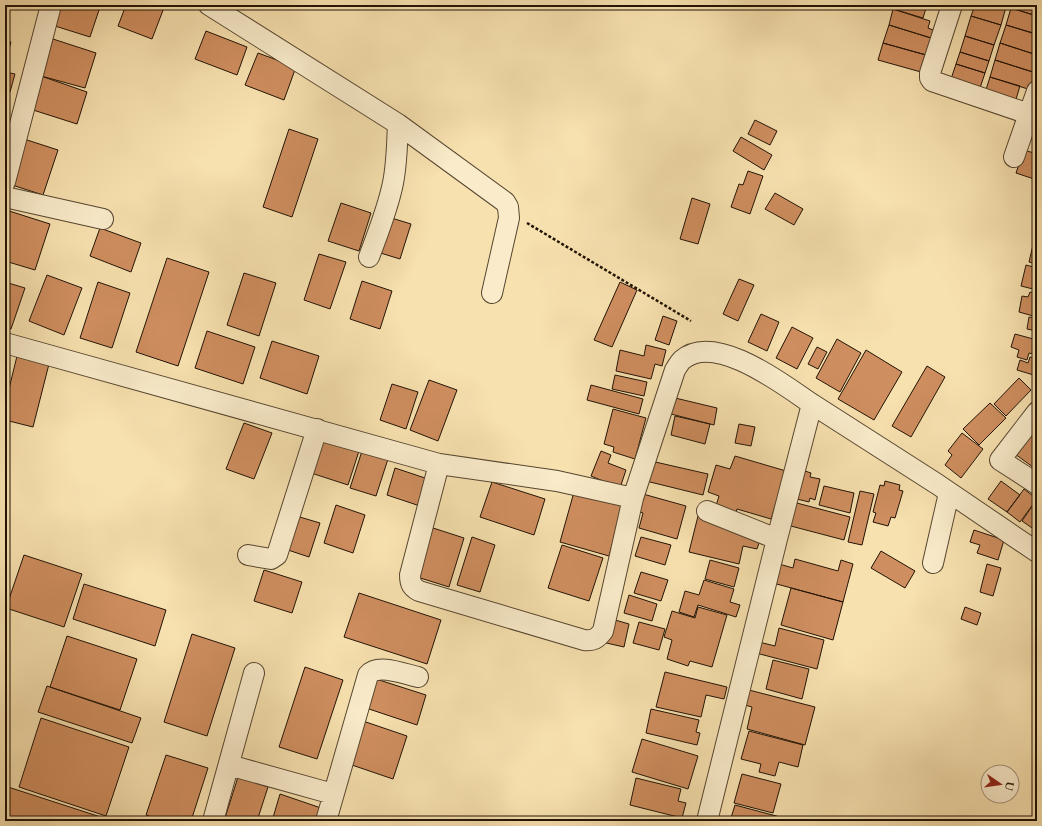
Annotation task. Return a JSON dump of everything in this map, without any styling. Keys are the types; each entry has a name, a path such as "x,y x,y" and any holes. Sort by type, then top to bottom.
{"street":[{"path":"5,182 51,5"},
{"path":"209,5 398,124 505,202 509,213 492,293"},
{"path":"952,5 930,73 932,81 1029,114"},
{"path":"1014,157 1037,91"},
{"path":"369,257 393,183 398,124"},
{"path":"5,197 103,219"},
{"path":"5,343 318,429 439,464 557,481 633,498"},
{"path":"439,464 410,575 410,582 413,587 419,591 584,640 591,641 597,639 603,631 633,498 675,370 682,360 692,355 704,352 721,353 740,359 760,370 1037,552"},
{"path":"707,821 777,538 812,404"},
{"path":"1037,412 1000,460 1037,484"},
{"path":"248,554 271,559 277,555 318,429"},
{"path":"933,563 949,493"},
{"path":"707,511 777,538"},
{"path":"326,821 368,675 374,670 380,668 418,677"},
{"path":"213,821 254,673"},
{"path":"229,765 334,794"}],"path":[{"path":"509,213 692,321"}],"building":[{"path":"61,5 94,5 100,7 90,37 55,26"},
{"path":"126,5 165,5 152,39 118,26"},
{"path":"895,5 927,5 923,18 893,9"},
{"path":"975,5 999,5 1006,7 1001,25 971,16"},
{"path":"1012,5 1037,5 1037,16 1011,8"},
{"path":"1011,8 1037,16 1037,29 1035,34 1006,25"},
{"path":"893,9 930,21 928,28 933,30 931,38 889,25"},
{"path":"971,16 1001,25 994,45 965,36"},
{"path":"889,25 931,38 926,55 883,43"},
{"path":"1006,25 1037,34 1037,55 1000,43"},
{"path":"206,31 247,47 237,75 195,59"},
{"path":"965,36 994,45 989,61 960,52"},
{"path":"53,39 96,53 85,88 41,76"},
{"path":"5,40 11,42 5,64"},
{"path":"883,43 926,55 921,72 878,60"},
{"path":"1000,43 1037,55 1036,73 995,60"},
{"path":"960,52 989,61 985,73 956,64"},
{"path":"258,53 296,67 284,100 245,85"},
{"path":"995,60 1036,73 1031,90 990,77"},
{"path":"956,64 985,73 979,91 950,82"},
{"path":"5,72 15,74 10,92 5,90"},
{"path":"41,76 87,92 77,124 30,109"},
{"path":"990,77 1020,86 1014,106 984,96"},
{"path":"755,120 777,131 770,145 748,134"},
{"path":"289,129 318,139 292,217 263,207"},
{"path":"741,137 772,155 764,170 733,151"},
{"path":"24,139 58,150 43,195 9,184"},
{"path":"1024,150 1037,154 1037,180 1016,173"},
{"path":"748,171 763,176 750,214 731,207 739,184 743,185"},
{"path":"775,193 803,209 794,225 765,209"},
{"path":"692,198 710,204 698,244 680,239"},
{"path":"341,203 371,213 359,251 328,241"},
{"path":"6,210 50,224 35,270 5,261"},
{"path":"385,216 411,224 400,259 374,251"},
{"path":"100,228 141,243 131,272 90,256"},
{"path":"1033,245 1037,246 1037,264 1029,262"},
{"path":"319,254 346,262 330,309 304,300"},
{"path":"167,258 209,272 178,366 136,352"},
{"path":"1026,265 1037,268 1037,290 1021,286"},
{"path":"244,273 276,283 259,336 227,325"},
{"path":"47,275 82,288 64,335 29,321"},
{"path":"739,279 754,285 738,321 723,314"},
{"path":"362,281 392,291 380,329 350,319"},
{"path":"5,282 25,288 11,329 5,327"},
{"path":"98,282 130,293 112,348 80,338"},
{"path":"620,282 637,290 612,347 594,340"},
{"path":"1030,292 1037,294 1037,317 1019,312 1022,296 1028,297"},
{"path":"761,314 779,322 767,351 748,342"},
{"path":"663,316 677,321 669,345 655,340"},
{"path":"1029,317 1037,318 1037,331 1027,329"},
{"path":"792,327 813,338 797,369 776,358"},
{"path":"207,331 255,347 243,384 195,368"},
{"path":"1015,334 1037,340 1033,354 1029,353 1027,360 1017,357 1019,350 1011,347"},
{"path":"837,339 861,353 840,392 816,378"},
{"path":"272,341 319,356 307,394 260,378"},
{"path":"646,345 666,350 662,366 655,364 651,379 616,371 620,350 644,356"},
{"path":"817,347 827,352 818,369 808,364"},
{"path":"866,350 902,372 874,420 838,399"},
{"path":"18,352 50,360 33,427 5,420 5,405"},
{"path":"1030,357 1037,359 1037,376 1017,370 1020,360 1028,363"},
{"path":"927,366 945,377 911,437 892,426"},
{"path":"615,375 647,382 644,396 612,389"},
{"path":"1019,378 1031,390 1006,416 994,404"},
{"path":"429,380 457,390 438,441 410,430"},
{"path":"392,384 418,392 406,429 380,420"},
{"path":"591,385 643,399 639,414 587,400"},
{"path":"671,397 717,408 714,425 667,413"},
{"path":"990,403 1006,418 979,445 963,429"},
{"path":"613,409 646,418 635,459 613,452 614,447 604,444"},
{"path":"675,416 710,424 705,444 671,435"},
{"path":"244,423 272,433 254,479 226,469"},
{"path":"1037,423 1037,470 1015,454"},
{"path":"739,424 755,427 751,446 735,443"},
{"path":"962,433 983,449 961,478 945,465 952,455 948,451"},
{"path":"317,437 359,451 348,485 305,471"},
{"path":"362,451 388,459 376,496 350,488"},
{"path":"601,451 611,455 608,463 626,470 620,488 591,476"},
{"path":"735,456 786,471 771,519 737,509 735,515 715,509 719,496 708,492 716,465 730,469"},
{"path":"651,461 708,474 703,495 646,481"},
{"path":"395,468 428,479 420,506 387,495"},
{"path":"805,471 811,473 810,477 820,479 815,500 810,498 809,502 797,499"},
{"path":"885,481 900,485 899,490 903,491 895,518 891,517 888,526 873,522 876,513 873,512 880,485 884,486"},
{"path":"1001,481 1020,495 1007,512 988,499"},
{"path":"492,482 545,499 534,535 480,517"},
{"path":"824,486 854,493 850,513 819,505"},
{"path":"1024,489 1037,499 1020,522 1007,512"},
{"path":"860,491 874,494 862,545 848,542"},
{"path":"574,492 623,506 609,556 560,542"},
{"path":"643,494 686,506 677,539 639,528 643,513 637,511"},
{"path":"1037,499 1037,527 1035,530 1022,521"},
{"path":"793,502 850,517 844,540 787,525"},
{"path":"336,505 365,515 353,553 324,543"},
{"path":"293,515 320,523 309,557 282,548"},
{"path":"698,516 745,528 760,540 757,549 743,546 739,564 689,552"},
{"path":"430,527 464,538 449,587 414,576"},
{"path":"974,530 1004,540 998,560 977,553 980,545 970,542"},
{"path":"472,537 495,545 480,592 457,585"},
{"path":"641,537 671,545 665,565 635,556"},
{"path":"562,545 603,558 589,601 548,588"},
{"path":"881,551 915,571 905,588 871,568"},
{"path":"24,555 82,574 64,627 6,608"},
{"path":"795,559 838,571 841,560 853,564 843,602 773,583 779,564 793,568"},
{"path":"710,560 739,568 734,587 705,579"},
{"path":"987,564 1001,568 993,596 980,592"},
{"path":"264,570 302,582 292,613 254,601"},
{"path":"641,572 668,580 661,601 634,593"},
{"path":"704,580 734,589 730,602 740,605 736,617 698,605 694,617 679,612 685,591 699,595"},
{"path":"84,584 166,610 155,646 73,619"},
{"path":"791,588 843,602 833,640 781,625"},
{"path":"359,593 441,620 427,664 344,637"},
{"path":"629,595 657,604 652,621 624,613"},
{"path":"698,607 727,615 712,667 690,661 688,666 667,659 672,640 664,637 672,611 695,618"},
{"path":"965,607 981,613 977,625 961,619"},
{"path":"608,618 629,624 624,647 602,642"},
{"path":"639,622 665,629 659,650 633,643"},
{"path":"779,628 824,640 817,669 756,653 759,642 775,646"},
{"path":"192,634 235,648 207,736 164,722"},
{"path":"67,636 137,659 120,710 50,687"},
{"path":"773,660 809,669 802,699 766,689"},
{"path":"305,667 343,680 317,759 279,747"},
{"path":"665,672 727,687 724,699 706,695 701,717 656,707"},
{"path":"373,678 426,695 417,725 363,707"},
{"path":"47,686 141,718 132,743 38,712"},
{"path":"745,689 815,707 805,745 747,729 752,707 741,704"},
{"path":"651,709 699,720 696,732 700,733 697,745 646,733"},
{"path":"41,718 129,747 106,816 19,787"},
{"path":"360,720 407,736 393,779 346,763"},
{"path":"749,731 803,745 798,767 779,762 775,776 759,772 761,764 741,759"},
{"path":"642,739 698,756 688,789 632,772"},
{"path":"166,755 208,768 191,821 163,821 146,815"},
{"path":"742,774 781,784 773,813 734,803"},
{"path":"238,777 268,787 257,821 224,821"},
{"path":"636,778 681,789 678,801 686,803 682,818 630,805"},
{"path":"5,786 113,821 5,821"},
{"path":"280,794 321,808 317,821 272,821"},
{"path":"735,805 780,817 779,821 730,821"}]}
